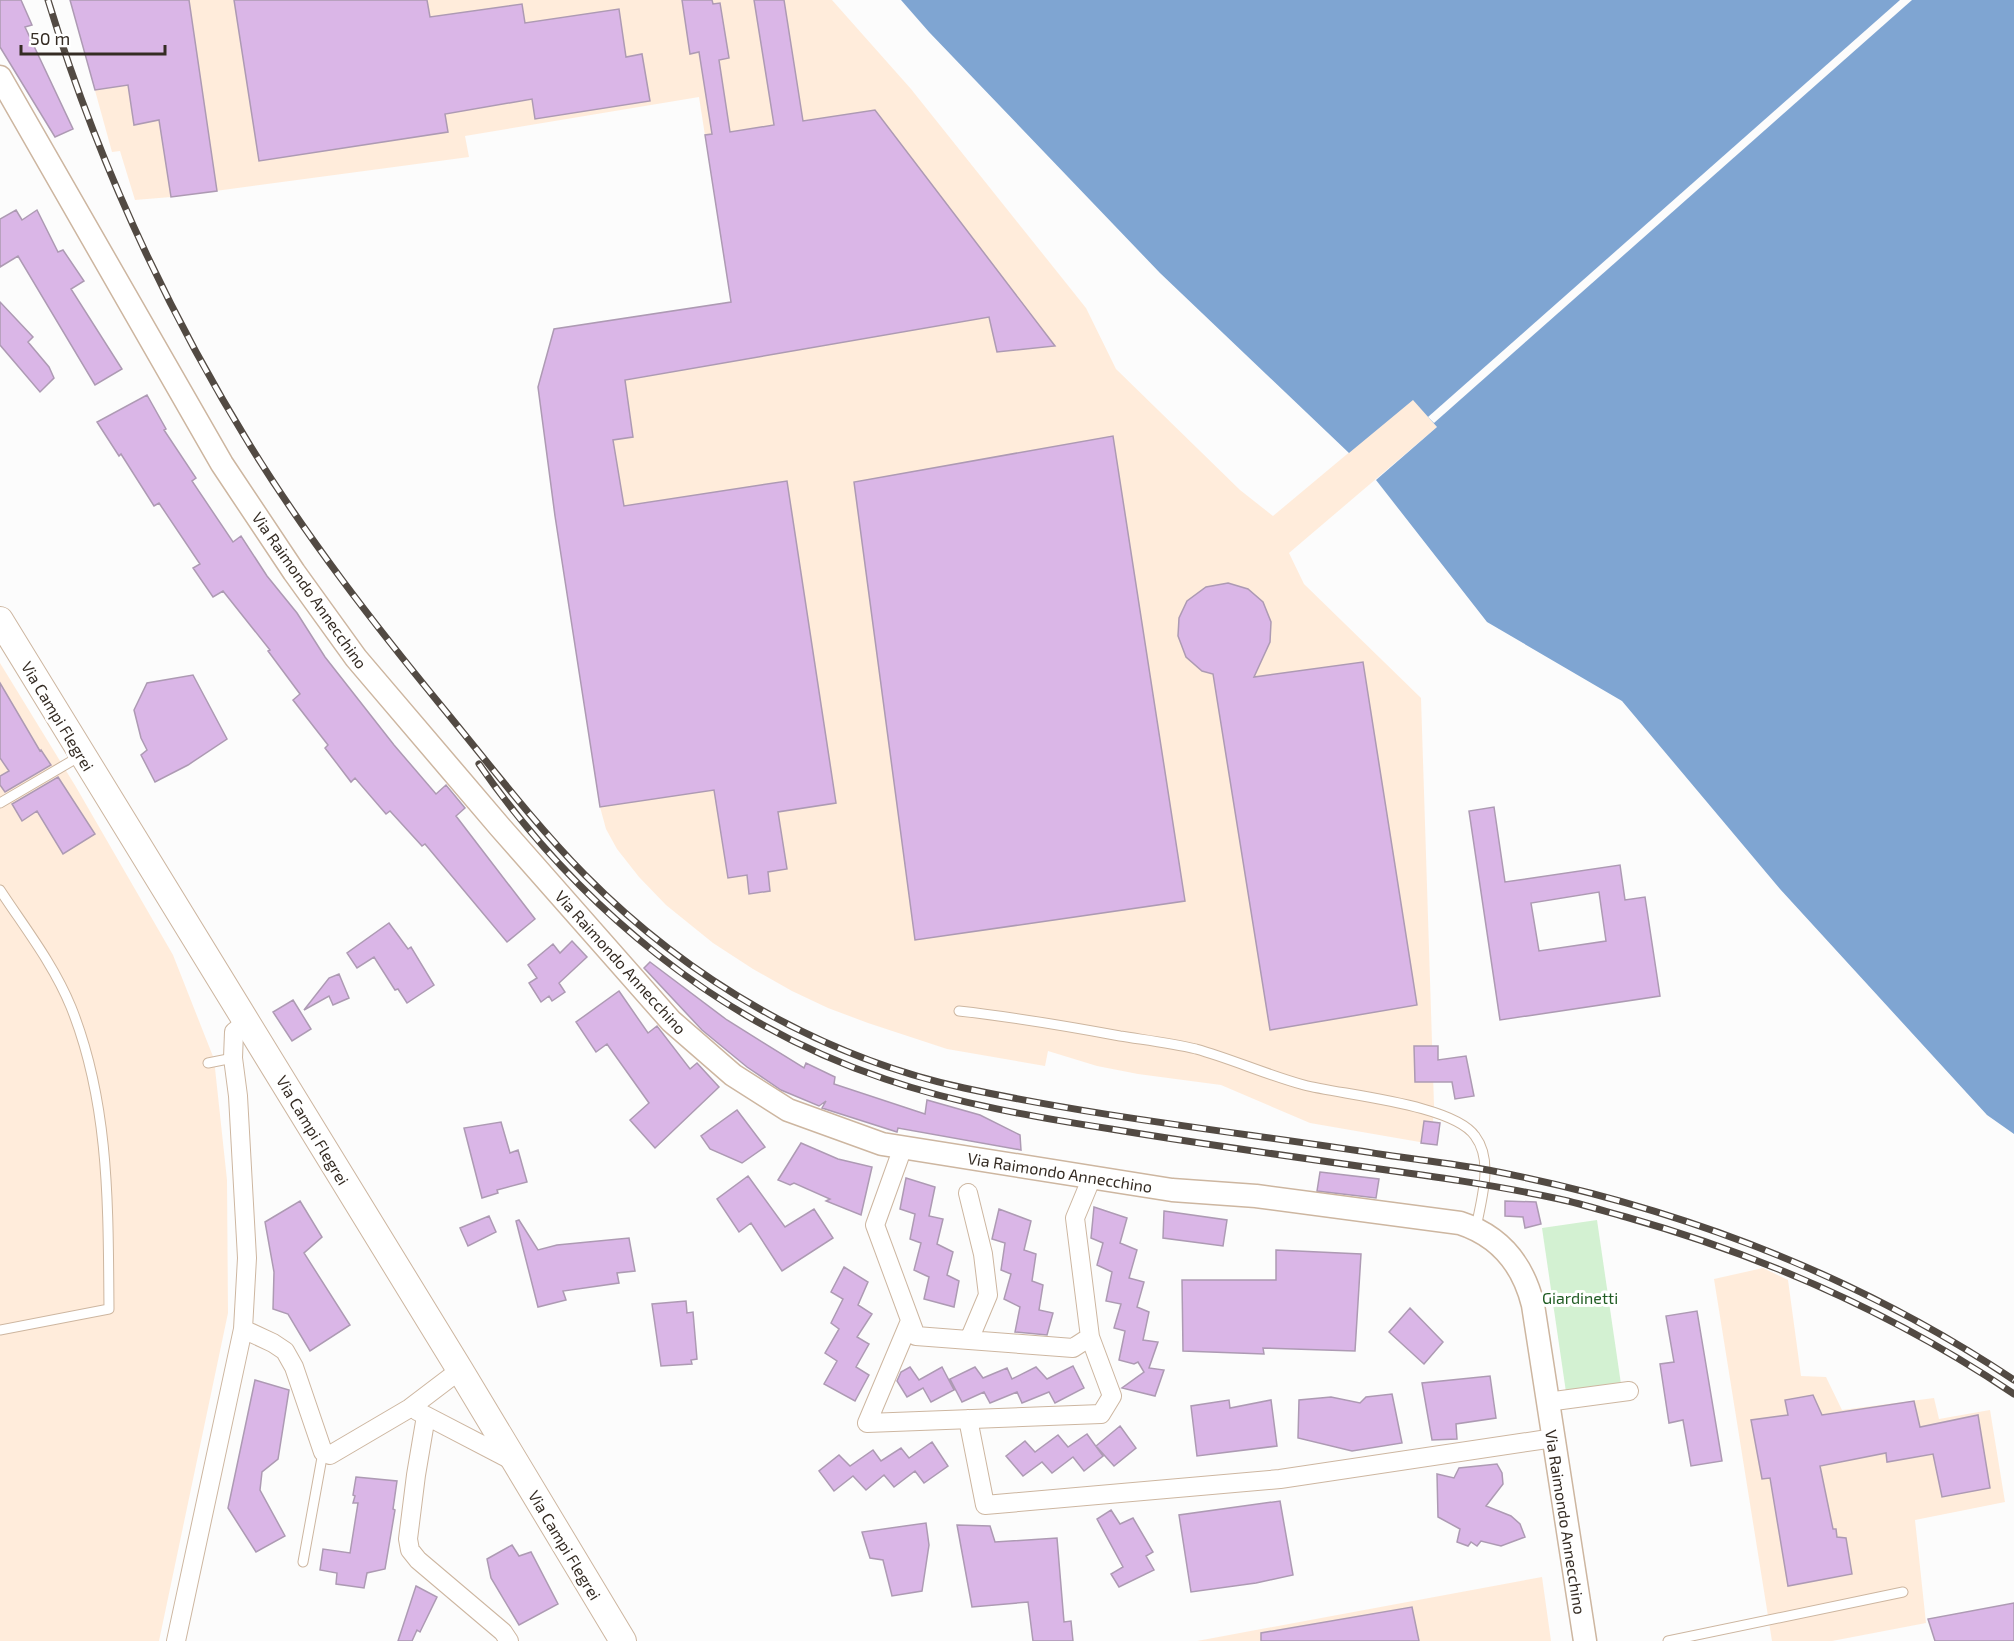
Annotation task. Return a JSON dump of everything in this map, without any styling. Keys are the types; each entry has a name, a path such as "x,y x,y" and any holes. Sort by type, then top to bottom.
{"main road":[{"name":"Via Campi Flegrei","path":"0,620 460,1370 623,1641"}],"street":[{"name":"Via Raimondo Annecchino","path":"0,77 222,464 294,572 356,658 508,836 671,1021 733,1075 788,1110 882,1144 1172,1190 1256,1197 1449,1222 1476,1228 1510,1254 1524,1278 1533,1305 1584,1641"},
{"path":"176,1641 243,1329 247,1247 238,1096 233,1058 234,1032 246,1022"},
{"path":"903,1147 875,1225 915,1336 1073,1348 1090,1337"},
{"path":"910,1321 867,1423 1101,1414 1112,1396 1090,1337 1075,1218 1092,1177"},
{"path":"968,1193 983,1254 988,1295 969,1340"},
{"path":"243,1329 285,1351 294,1367 323,1452 330,1455 418,1412 460,1370"},
{"path":"1547,1402 1629,1391"},
{"path":"418,1412 515,1462"},
{"path":"418,1412 416,1475 408,1539 410,1550 418,1560 503,1632 509,1641"},
{"path":"968,1419 985,1505 1280,1479 1554,1438"}],"lane":[{"path":"0,803 82,755"},
{"path":"0,890 49,965 70,1006 87,1052 108,1182 109,1310 0,1330"},
{"path":"959,1011 1020,1018 1196,1049 1304,1085 1407,1104 1456,1122 1471,1131 1482,1150 1484,1184 1476,1228"},
{"path":"208,1063 233,1058"},
{"path":"303,1562 323,1452"},
{"path":"1668,1641 1903,1592"}],"shaded area":[{"path":"70,0 832,0 911,89 1086,308 1116,369 1240,490 1273,516 1413,399 1437,427 1289,553 1304,584 1421,698 1433,1122 1440,1123 1437,1145 1310,1123 1221,1085 1097,1066 1048,1051 1045,1066 947,1049 868,1023 792,991 713,943 666,905 639,877 617,849 606,829 600,807 555,516 538,387 554,329 731,302 699,97 465,136 469,157 135,200 120,151 112,152"},
{"path":"0,663 76,787 173,955 214,1059 227,1180 228,1313 159,1641 0,1641"},
{"path":"1763,1268 1788,1280 1801,1376 1826,1377 1842,1410 1934,1398 1939,1419 1990,1410 2005,1502 1915,1520 1926,1623 1832,1641 1772,1641 1714,1279"},
{"path":"1542,1577 1551,1641 1197,1641"}],"green space":[{"name":"Giardinetti","path":"1597,1220 1621,1384 1566,1392 1542,1228"}],"water":[{"path":"901,0 2014,0 2014,1134 1987,1115 1780,889 1622,701 1487,622 1376,480 1437,427 1413,400 1349,453 1160,273"}],"pier":[{"path":"1900,0 1912,0 1434,423 1428,417"}],"building":[{"path":"0,0 21,0 32,25 25,27 73,129 55,137 0,47"},
{"path":"70,0 189,0 217,191 171,197 159,120 134,125 128,85 95,90"},
{"path":"234,0 427,0 430,17 522,4 525,23 619,9 626,57 642,54 650,101 535,119 532,99 445,114 448,132 259,161"},
{"path":"682,0 712,0 713,4 720,3 729,58 719,60 730,132 774,125 754,0 784,0 803,121 875,110 1055,346 997,352 989,317 625,380 633,437 613,440 624,506 787,481 836,803 778,812 787,869 768,872 770,891 749,894 747,875 728,878 714,790 600,807 555,516 538,387 554,329 731,302 705,135 712,134 699,52 690,54"},
{"path":"16,210 22,220 37,210 58,252 63,250 84,281 71,289 122,369 95,385 18,256 0,267 0,219"},
{"path":"0,302 33,337 28,342 49,367 54,378 40,392 0,345"},
{"path":"147,395 166,429 164,430 196,478 192,481 233,542 241,536 267,576 297,613 325,657 436,794 446,785 465,808 456,816 535,919 507,942 425,844 422,846 390,811 386,814 355,778 351,782 325,748 328,745 293,700 300,694 268,651 270,650 223,591 213,597 193,568 200,564 159,503 154,506 121,454 119,456 97,422"},
{"path":"1113,436 1185,901 915,940 854,482"},
{"path":"1228,583 1248,589 1263,602 1271,622 1270,642 1254,677 1363,662 1417,1005 1270,1030 1213,674 1202,671 1186,657 1178,636 1179,618 1187,601 1206,587"},
{"path":"193,675 227,739 188,765 155,782 141,755 147,750 141,738 134,710 147,683"},
{"path":"0,683 40,751 51,765 5,792 0,785 0,776 9,771 0,758"},
{"path":"58,777 95,834 63,854 37,811 22,821 12,804"},
{"path":"1494,807 1505,882 1620,865 1625,900 1645,897 1660,996 1500,1020 1469,811","holes":["1599,892 1606,941 1539,951 1531,903"]},
{"path":"389,923 408,949 411,947 434,985 407,1003 398,989 395,990 374,957 357,968 347,953"},
{"path":"572,941 587,957 559,983 565,992 552,1001 549,996 541,1002 529,983 537,978 528,965 553,944 560,953"},
{"path":"650,962 727,1020 804,1068 806,1063 835,1077 834,1084 925,1114 927,1100 980,1115 1020,1135 1021,1150 898,1128 897,1132 822,1108 826,1101 819,1106 781,1090 747,1067 702,1030 644,968"},
{"path":"339,974 349,998 333,1005 329,996 304,1010 329,978"},
{"path":"619,991 648,1033 657,1026 690,1069 697,1063 719,1087 655,1148 630,1120 649,1103 607,1044 596,1052 576,1022"},
{"path":"293,1000 311,1029 292,1041 273,1012"},
{"path":"1414,1046 1438,1046 1438,1060 1466,1056 1474,1096 1455,1099 1452,1082 1415,1082"},
{"path":"737,1110 765,1147 742,1163 710,1149 701,1136"},
{"path":"1424,1121 1440,1123 1437,1145 1421,1143"},
{"path":"501,1122 510,1153 518,1150 527,1182 497,1190 498,1193 482,1198 464,1128"},
{"path":"801,1143 838,1159 872,1167 861,1215 826,1201 830,1199 794,1183 790,1185 778,1180"},
{"path":"1320,1172 1379,1179 1376,1198 1317,1191"},
{"path":"748,1176 785,1227 814,1209 833,1238 782,1271 751,1223 739,1232 717,1199"},
{"path":"906,1178 935,1187 929,1216 943,1219 937,1244 953,1252 947,1275 959,1281 954,1307 924,1299 929,1277 914,1270 921,1243 910,1239 915,1214 900,1209"},
{"path":"300,1201 322,1237 304,1253 350,1325 310,1351 288,1314 273,1309 274,1272 265,1222"},
{"path":"1505,1201 1536,1202 1541,1224 1525,1228 1523,1217 1505,1216"},
{"path":"1094,1207 1127,1218 1120,1243 1137,1250 1129,1278 1144,1282 1137,1307 1149,1312 1143,1340 1158,1342 1149,1368 1164,1370 1155,1396 1122,1388 1144,1372 1138,1362 1134,1364 1119,1360 1125,1331 1114,1328 1121,1304 1106,1301 1112,1272 1097,1265 1103,1243 1091,1238"},
{"path":"999,1209 1031,1221 1024,1250 1036,1254 1032,1281 1043,1285 1039,1310 1053,1313 1047,1335 1015,1332 1020,1307 1004,1299 1011,1274 1001,1270 1005,1243 992,1239"},
{"path":"1164,1211 1227,1220 1223,1246 1163,1238"},
{"path":"489,1216 496,1232 468,1246 460,1228"},
{"path":"519,1220 538,1250 557,1245 629,1238 635,1271 617,1273 619,1283 563,1291 566,1300 538,1307 516,1221"},
{"path":"1276,1250 1361,1254 1355,1351 1263,1348 1264,1354 1183,1351 1182,1280 1276,1280"},
{"path":"844,1267 868,1282 858,1305 872,1314 857,1337 869,1344 856,1367 869,1375 855,1401 824,1384 837,1361 825,1353 839,1329 831,1323 843,1299 831,1292"},
{"path":"686,1301 687,1313 693,1312 697,1359 691,1360 692,1364 661,1366 652,1304"},
{"path":"1410,1308 1443,1342 1424,1364 1389,1332"},
{"path":"1697,1311 1722,1461 1691,1466 1683,1420 1669,1423 1660,1364 1674,1362 1666,1316"},
{"path":"1073,1366 1084,1388 1055,1403 1049,1392 1022,1403 1017,1392 990,1403 984,1392 962,1402 950,1379 975,1367 983,1378 1007,1368 1012,1379 1036,1367 1047,1379"},
{"path":"910,1367 919,1380 942,1367 954,1390 931,1402 923,1388 907,1397 897,1381 901,1372"},
{"path":"1490,1376 1496,1418 1456,1424 1457,1439 1432,1440 1422,1383"},
{"path":"255,1380 289,1390 278,1459 262,1472 260,1490 285,1536 256,1552 228,1508"},
{"path":"1392,1394 1402,1443 1352,1451 1298,1438 1299,1400 1331,1397 1360,1403 1366,1397"},
{"path":"1813,1395 1822,1415 1914,1401 1920,1427 1978,1415 1990,1488 1942,1497 1933,1454 1887,1462 1886,1453 1820,1466 1833,1529 1836,1529 1837,1537 1846,1538 1852,1574 1788,1586 1770,1478 1762,1479 1751,1420 1788,1415 1785,1400"},
{"path":"1229,1400 1230,1408 1271,1400 1277,1446 1197,1456 1191,1406"},
{"path":"1120,1426 1136,1448 1114,1466 1096,1446"},
{"path":"1087,1434 1103,1456 1084,1471 1073,1457 1052,1473 1042,1462 1023,1476 1006,1456 1025,1441 1035,1452 1058,1435 1068,1447"},
{"path":"932,1442 948,1466 924,1483 915,1471 894,1487 884,1475 866,1490 853,1476 834,1491 819,1471 839,1455 850,1466 873,1450 881,1461 901,1448 909,1458"},
{"path":"1497,1464 1502,1473 1503,1484 1486,1506 1511,1516 1520,1524 1525,1537 1501,1546 1481,1541 1477,1546 1471,1542 1468,1546 1457,1542 1460,1529 1438,1517 1437,1474 1454,1478 1459,1468"},
{"path":"356,1477 397,1481 393,1509 395,1510 385,1569 367,1573 364,1588 336,1584 337,1573 320,1570 323,1549 350,1553 358,1503 353,1503"},
{"path":"1280,1501 1293,1575 1256,1583 1191,1592 1179,1515"},
{"path":"1111,1510 1120,1524 1133,1518 1153,1552 1146,1556 1154,1570 1119,1587 1111,1574 1123,1567 1097,1519"},
{"path":"926,1523 929,1545 922,1591 892,1596 883,1560 870,1558 862,1532"},
{"path":"957,1525 990,1526 995,1542 1057,1538 1064,1622 1071,1621 1073,1641 1033,1641 1028,1602 972,1607"},
{"path":"512,1545 519,1556 531,1552 558,1604 519,1625 491,1578 487,1559"},
{"path":"416,1586 437,1597 420,1632 417,1630 412,1641 398,1641"},
{"path":"2014,1603 2014,1641 1935,1641 1928,1619"},
{"path":"1412,1607 1419,1641 1261,1641 1261,1633"}],"railway":[{"path":"48,0 88,116 135,230 220,394 295,515 392,645 548,835 625,913 712,980 808,1034 859,1056 911,1074 964,1088 1121,1117 1488,1170 1627,1203 1695,1224 1827,1276 1953,1342 2014,1380"},
{"path":"479,764 518,816 561,866 607,912 657,954 710,992 765,1026 824,1055 913,1088 997,1109 1174,1139 1487,1185 1568,1201 1626,1217 1728,1250 1827,1290 1923,1338 2014,1394"}]}
